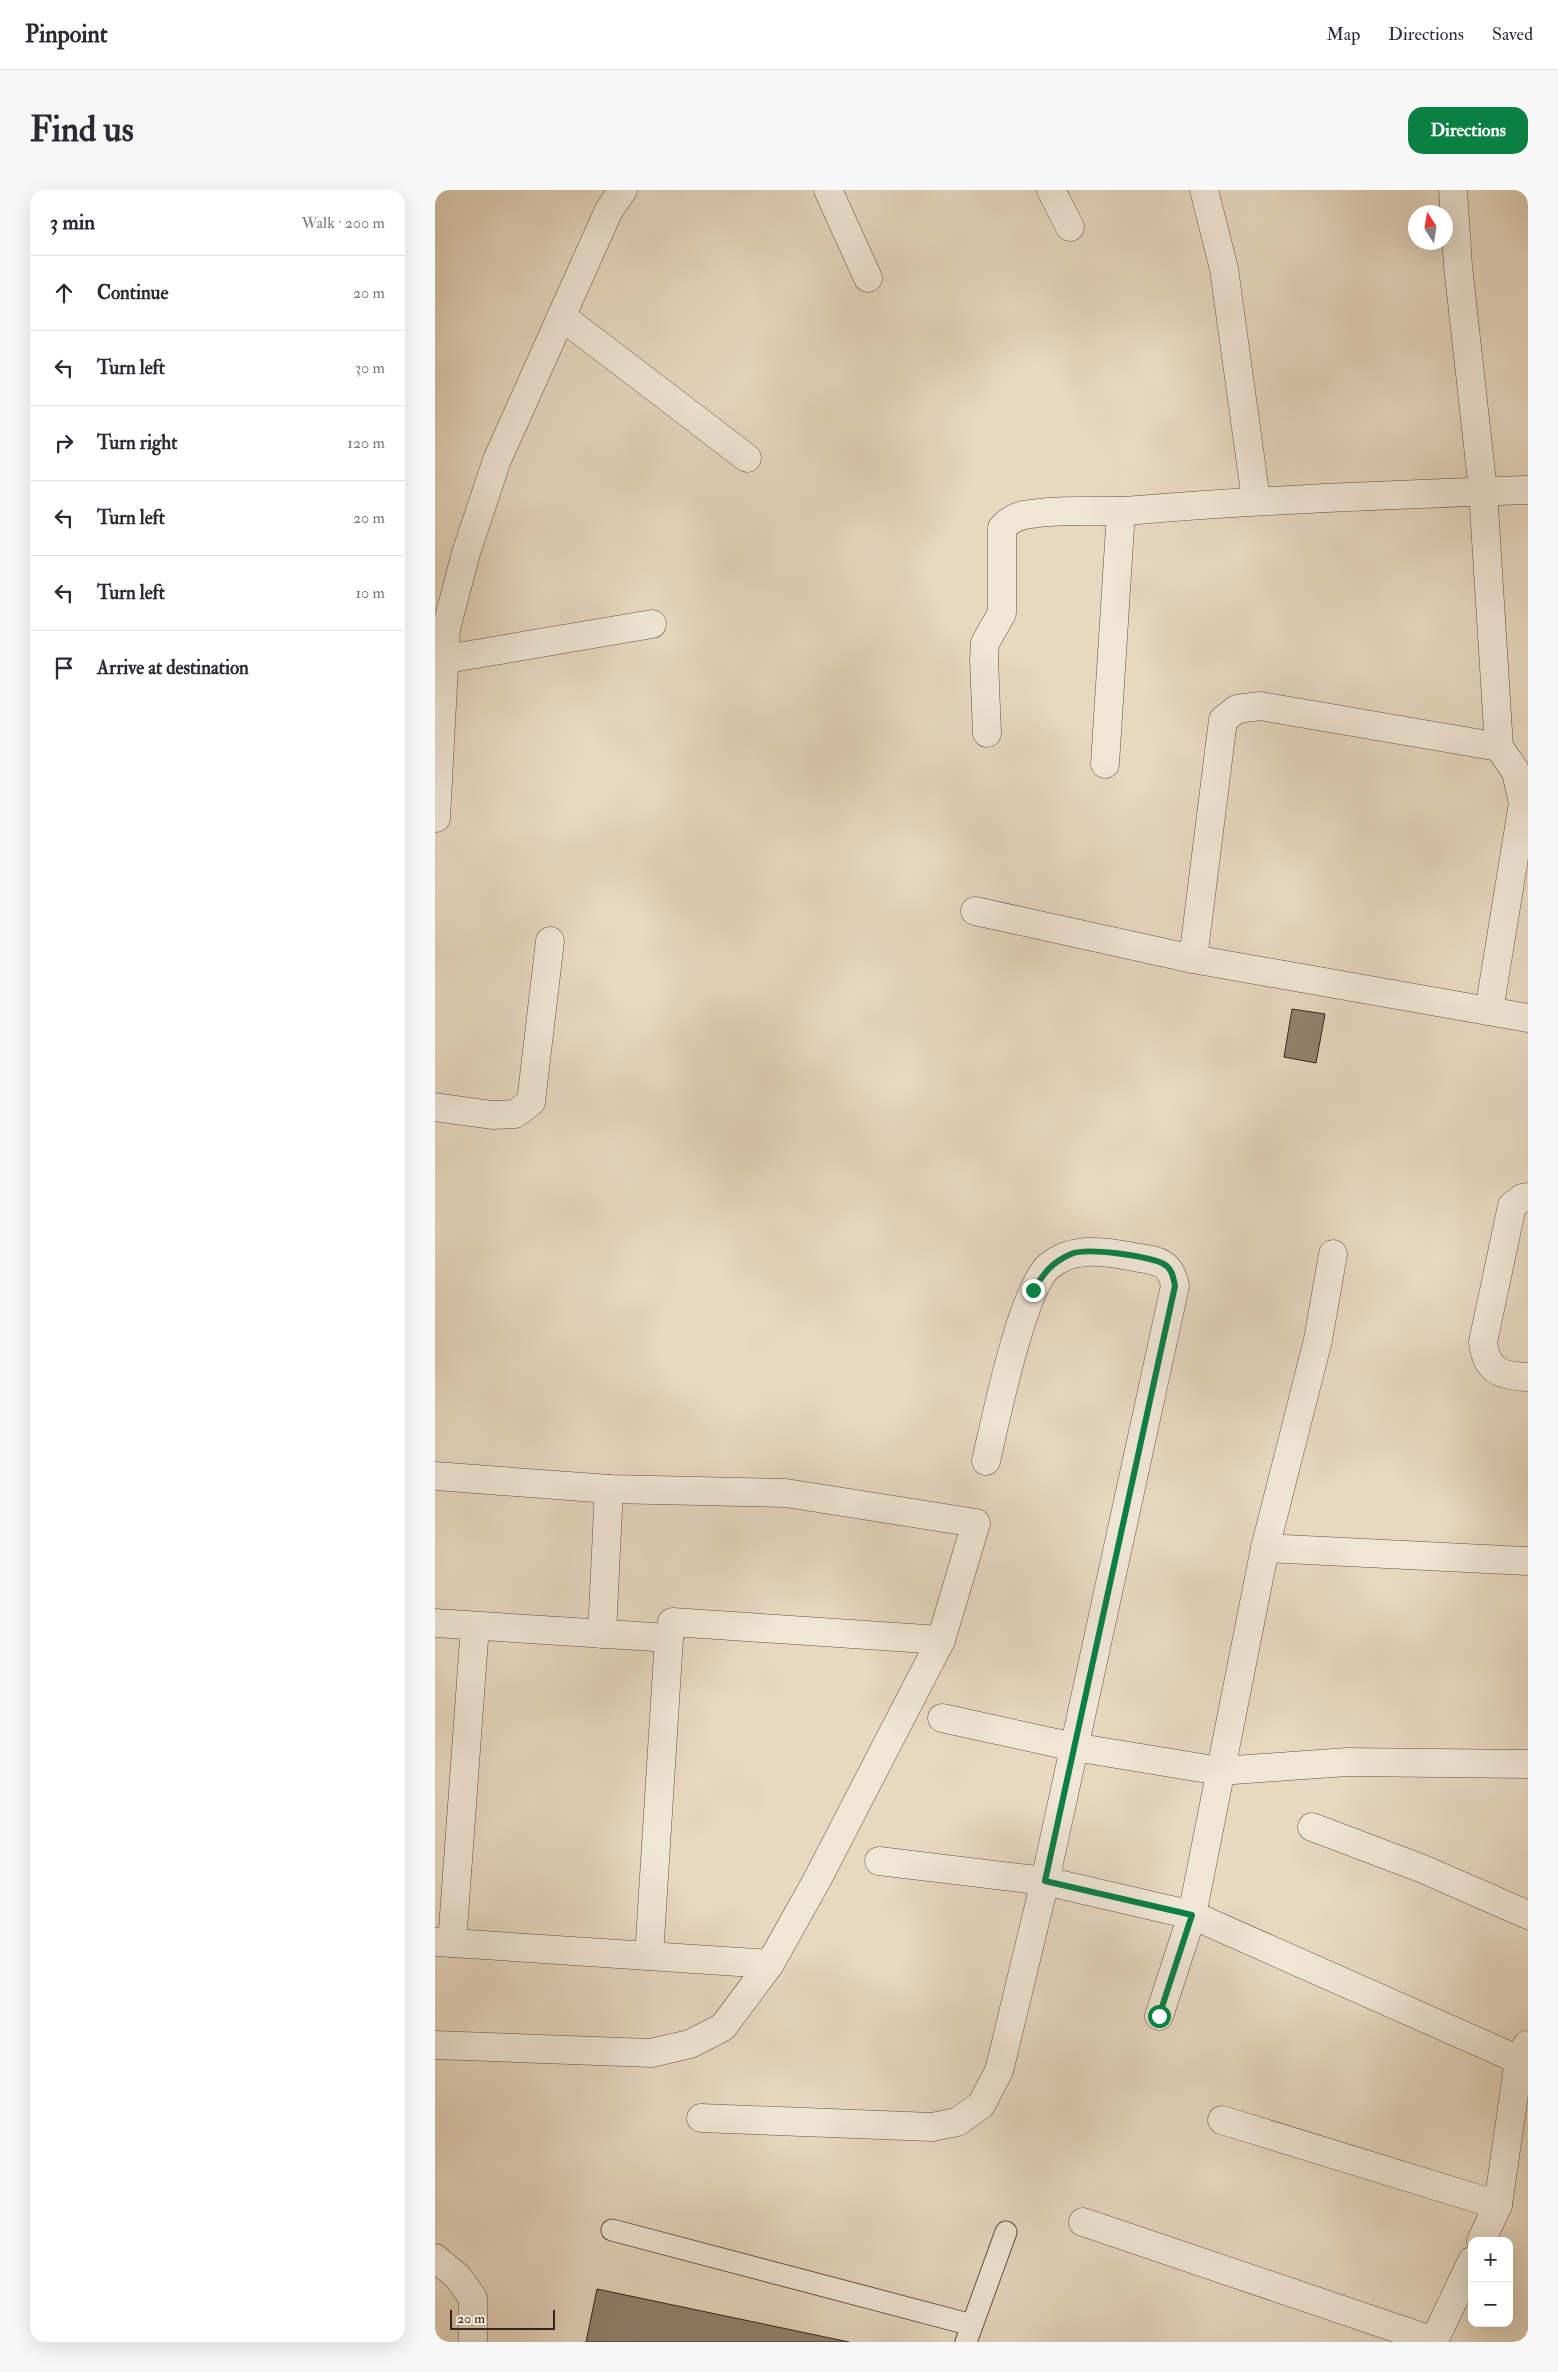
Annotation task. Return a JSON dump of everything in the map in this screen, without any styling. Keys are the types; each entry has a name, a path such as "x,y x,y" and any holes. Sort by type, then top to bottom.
{"street":[{"path":"436,818 439,660 466,553 497,460 609,210 623,190"},
{"path":"828,190 868,278"},
{"path":"1051,190 1070,226"},
{"path":"1205,190 1224,270 1256,500"},
{"path":"1453,190 1458,266 1483,491 1499,747 1516,772 1523,803 1489,1011"},
{"path":"561,316 747,458"},
{"path":"987,733 985,643 1002,613 1002,528 1009,520 1023,515 1121,511 1256,500 1528,490"},
{"path":"1105,764 1121,511"},
{"path":"439,660 652,624"},
{"path":"1193,959 1223,720 1237,709 1260,706 1499,747"},
{"path":"975,911 1193,959 1528,1018"},
{"path":"435,1108 492,1115 515,1114 531,1102 551,941"},
{"path":"1528,1198 1522,1198 1512,1206 1483,1342 1485,1357 1499,1373 1528,1377"},
{"path":"701,2118 932,2127 957,2122 981,2105 999,2071 1045,1881 1175,1286 1172,1272 1163,1264 1102,1250 1073,1254 1048,1266 1033,1290 1009,1364 986,1461"},
{"path":"1159,2016 1192,1915 1265,1548 1318,1340 1333,1254"},
{"path":"435,1476 609,1489 786,1493 975,1523 941,1640 817,1880 770,1964 723,2027 690,2044 651,2053 435,2045"},
{"path":"602,1634 609,1489"},
{"path":"1265,1548 1528,1561"},
{"path":"649,1956 669,1638 672,1622 941,1640"},
{"path":"435,1623 669,1638"},
{"path":"475,1626 443,1943 770,1964"},
{"path":"942,1718 1074,1747 1221,1771 1347,1762 1528,1764"},
{"path":"1312,1827 1423,1868 1528,1915"},
{"path":"879,1861 1045,1881 1192,1915 1524,2052 1498,2205 1483,2237"},
{"path":"1222,2120 1498,2205"},
{"path":"1083,2222 1435,2341 1468,2270"},
{"path":"435,2258 457,2276 473,2298 473,2342"}],"lane":[{"path":"612,2230 969,2333 1007,2232"}],"building":[{"path":"1292,1009 1325,1014 1316,1063 1284,1057"},
{"path":"597,2289 849,2342 586,2342"}],"route":[{"path":"1033,1290 1048,1266 1073,1254 1102,1250 1163,1264 1172,1272 1175,1286 1045,1881 1192,1915 1159,2016"}]}
